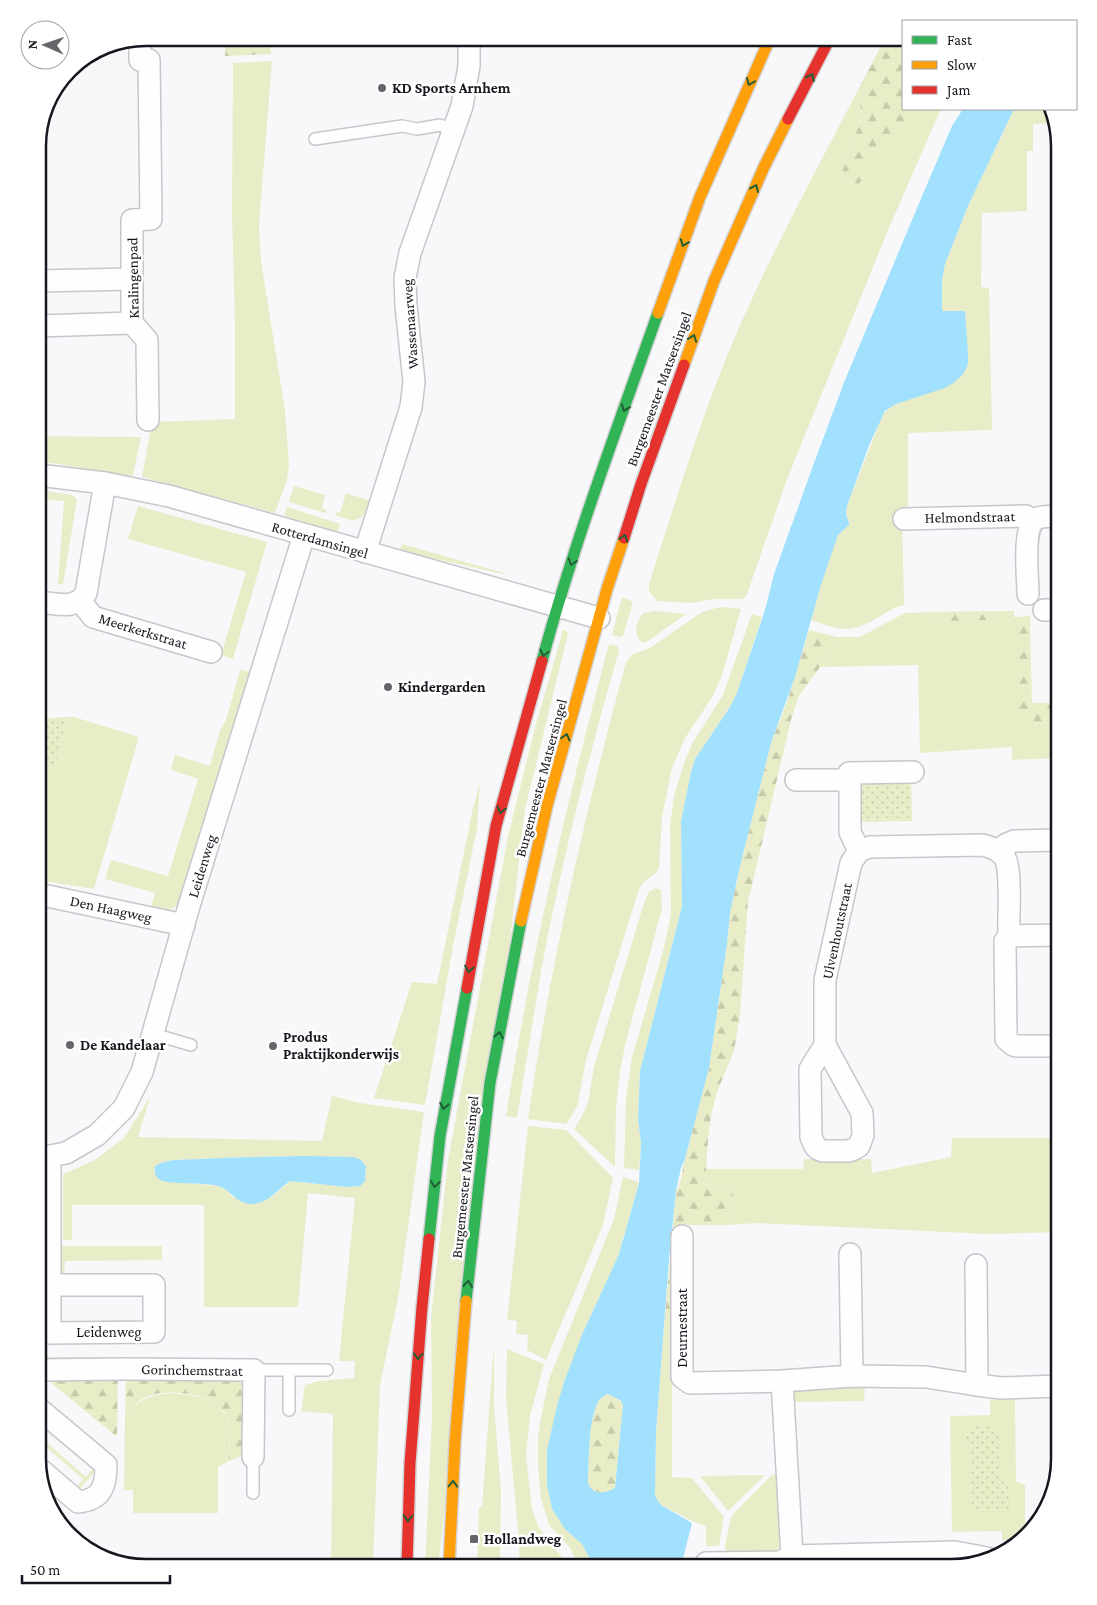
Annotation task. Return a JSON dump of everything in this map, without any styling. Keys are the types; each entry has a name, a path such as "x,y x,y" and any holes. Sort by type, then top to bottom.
{"main road":[{"name":"Burgemeester Matsersingel","path":"406,1559 410,1462 422,1307 440,1136 496,826 558,606 610,448 700,197 766,46"},
{"name":"Burgemeester Matsersingel","path":"449,1559 463,1332 490,1083 507,990 547,806 599,618 641,484 714,281 764,167 826,46"}],"street":[{"name":"Wassenaarweg","path":"365,552 411,407 414,382 405,278 410,253 462,106 468,80 469,46"},
{"name":"Kralingenpad","path":"140,47 140,60 149,60 151,219 132,220 132,323 147,340 148,420"},
{"path":"46,281 132,279"},
{"path":"46,326 132,323"},
{"name":"Rotterdamsingel","path":"46,476 105,483 169,496 599,618"},
{"name":"Meerkerkstraat","path":"46,603 73,605 81,602 86,593 105,483"},
{"name":"Helmondstraat","path":"904,518 1026,516 1033,521"},
{"name":"Helmondstraat","path":"1028,594 1027,538 1029,527 1033,521 1041,517 1051,516"},
{"name":"Leidenweg","path":"46,1158 66,1153 97,1135 124,1108 142,1072 184,925 304,535"},
{"name":"Meerkerkstraat","path":"81,602 93,617 212,652"},
{"path":"913,772 849,773 850,832 860,851 877,846 982,844 1000,852 1008,871 1009,936 1005,941 1006,1039 1012,1045 1017,1046 1051,1046"},
{"path":"796,780 850,780"},
{"path":"1000,852 1005,845 1014,841 1051,840"},
{"name":"Ulvenhoutstraat","path":"825,1045 825,980 851,864 860,851"},
{"name":"Den Haagweg","path":"46,896 184,925"},
{"path":"1009,936 1051,935"},
{"name":"Leidenweg","path":"46,1201 50,1333 154,1332 154,1285 50,1286"},
{"name":"Deurnestraat","path":"682,1236 682,1377 690,1383 782,1381 852,1376 926,1377 1000,1388 1051,1386"},
{"path":"850,1254 852,1376"},
{"path":"976,1265 977,1385"},
{"name":"Gorinchemstraat","path":"46,1370 254,1370 253,1457"},
{"path":"782,1381 792,1556"},
{"path":"46,1415 106,1465 106,1479 101,1492 90,1501 78,1502 48,1476"},
{"path":"918,1559 955,1552 974,1556"},
{"path":"786,1559 792,1556 861,1559"}],"lane":[{"path":"315,139 402,126 417,129 440,125 454,130"},
{"path":"153,1034 190,1045"},
{"path":"254,1370 327,1370"},
{"path":"289,1370 289,1410"},
{"name":"Gorinchemstraat","path":"253,1457 254,1493"}],"green space":[{"path":"225,46 270,46 271,54 225,56"},
{"path":"881,46 902,46 902,110 918,110 894,136 859,184 845,181 842,172 862,116 858,90"},
{"path":"272,61 259,225 261,261 285,410 289,465 287,480 275,513 142,477 152,422 235,419 232,214 233,63"},
{"path":"858,90 862,116 842,172 845,181 859,184 885,144 918,110 941,110 888,230 786,482 746,597 742,599 713,599 692,603 657,601 649,591 649,584 709,403 746,312"},
{"path":"1014,110 1044,110 1048,123 1033,124 1033,151 1027,151 1027,211 982,213 981,287 989,288 992,430 908,433 908,507 902,507 904,605 853,628 831,627 811,620 833,547 838,535 849,522 846,515 847,506 882,416 890,407 968,364 965,311 942,311 942,281 945,264 968,206"},
{"path":"46,436 141,437 133,476 46,462"},
{"path":"294,486 325,495 322,508 327,510 326,513 289,502"},
{"path":"46,491 72,495 77,499 63,584 58,584 64,501 46,500"},
{"path":"346,493 371,501 365,514 358,519 353,520 335,515 336,512 340,513"},
{"path":"138,506 267,542 233,659 221,655 246,572 128,539"},
{"path":"287,507 340,524 337,532 284,516"},
{"path":"402,544 504,573 400,551"},
{"path":"622,597 633,602 623,636 619,637 612,635"},
{"path":"720,607 741,609 722,675 713,696 685,738 672,768 662,817 659,867 656,873 645,881 639,889 586,1060 577,1107 566,1124 528,1119 547,1004 570,889 596,775 626,662 633,654 650,648 702,612"},
{"path":"655,611 686,614 643,643 637,636 637,624 643,613"},
{"path":"1004,611 1014,611 1016,691 1034,724 1051,723 1051,758 1012,760 1012,747 920,753 918,665 820,667 837,637 860,637 905,613 931,612 932,621 1004,620"},
{"path":"1004,611 1004,620 932,621 931,612"},
{"path":"752,614 762,617 737,693 730,707 695,759 691,772 681,821 682,906 640,1071 638,1120 641,1143 639,1170 624,1168 626,1098 632,1057 662,955 671,915 670,826 674,796 685,760 693,742 723,695"},
{"path":"1030,616 1032,703 1051,703 1051,723 1033,723 1025,719 1017,701 1014,671 1014,617"},
{"path":"563,630 566,630 568,634 525,809 439,1559 425,1559 432,1418 431,1319 448,1160 508,836 536,724"},
{"path":"809,630 837,637 820,667 799,696 791,720 748,902 740,1015 734,1051 717,1092 711,1116 705,1184 733,1190 731,1225 680,1225 681,1300 671,1304 672,1316 665,1316 676,1191 681,1180 709,1068 730,913 739,870 771,743 787,702"},
{"path":"609,644 617,646 619,650 586,770 557,890 541,971 517,1118 506,1116 551,878"},
{"path":"240,670 250,672 182,900 176,907 168,910 151,907 155,893 105,879 111,860 168,876 198,779 171,770 175,755 210,766 220,730 226,720"},
{"path":"67,717 74,717 139,737 94,889 46,881 46,766 55,768"},
{"path":"67,717 55,768 46,766 46,718"},
{"path":"911,782 912,818 861,819 857,783"},
{"path":"480,783 477,829 454,941 425,1105 374,1098 412,982 437,984 473,808"},
{"path":"860,797 861,819 912,818 912,821 858,822"},
{"path":"655,888 661,890 662,909 625,1045 620,1072 616,1108 615,1167 574,1129 588,1103 594,1067 645,900 649,892"},
{"path":"332,1096 360,1103 424,1112 398,1299 380,1385 373,1559 331,1559 333,1414 301,1411 305,1385 319,1381 354,1378 355,1361 339,1361 355,1198 308,1193 298,1307 204,1307 204,1205 72,1205 72,1240 63,1240 63,1174 95,1160 124,1138 150,1097 138,1137 322,1141","holes":["306,1156 361,1160 366,1167 366,1174 347,1187 290,1181 272,1197 233,1197 227,1190 218,1186 160,1180 154,1171 155,1166 160,1163 171,1161 240,1157"]},
{"path":"528,1126 566,1130 613,1178 603,1225 546,1360 527,1350 528,1335 516,1334 517,1321 507,1320"},
{"path":"952,1138 1051,1138 1051,1232 988,1234 756,1223 731,1225 733,1190 705,1184 706,1169 803,1169 804,1159 871,1159 872,1173 951,1157"},
{"path":"623,1177 639,1182 619,1254 581,1337 547,1450 547,1485 565,1529 582,1544 590,1559 575,1559 570,1548 549,1525 541,1499 538,1435 549,1379 614,1219"},
{"path":"57,1246 162,1246 162,1260 65,1261 64,1276 59,1275"},
{"path":"665,1316 672,1316 672,1477 692,1478 724,1517 719,1546 706,1546 706,1526 694,1522 664,1506 655,1497 656,1432"},
{"path":"494,1343 494,1406 501,1491 500,1559 477,1559 479,1507 482,1507"},
{"path":"507,1349 544,1364 530,1416 526,1456 532,1509 538,1526 563,1559 520,1559 506,1399"},
{"path":"46,1357 162,1357 162,1364 46,1363"},
{"path":"118,1371 117,1437 50,1382 46,1382 46,1372"},
{"path":"126,1373 239,1379 245,1386 244,1455 229,1461 230,1429 227,1417 218,1406 200,1397 178,1393 157,1394 142,1399 125,1415"},
{"path":"865,1387 864,1401 794,1402 795,1390 801,1388"},
{"path":"171,1393 190,1395 208,1400 223,1411 228,1419 230,1429 229,1461 218,1467 218,1513 133,1513 133,1490 124,1490 125,1415 145,1399"},
{"path":"608,1394 620,1400 623,1405 615,1488 599,1492 592,1490 588,1483 590,1432 597,1404 601,1398"},
{"path":"990,1400 1015,1400 1016,1481 1025,1485 1025,1525 1008,1540 1002,1540 1002,1531 952,1532 950,1416 990,1415","holes":["1000,1438 1000,1480 971,1511 972,1454 965,1440"]},
{"path":"976,1426 995,1426 1000,1438 1000,1480 1011,1487 1011,1512 971,1511 972,1455 965,1440 966,1434"},
{"path":"46,1442 86,1477 93,1468 96,1470 79,1490 76,1488 83,1479 46,1447"},
{"path":"779,1474 779,1555 726,1556 725,1546 731,1517 771,1476"},
{"path":"765,1475 728,1511 700,1476"}],"water":[{"path":"962,110 1014,110 968,206 945,264 942,281 942,311 965,311 968,364 964,373 945,388 896,404 885,411 870,443 847,506 846,515 849,525 838,535 821,585 795,677 771,743 739,870 730,913 709,1068 676,1191 669,1260 656,1432 655,1496 661,1505 692,1523 683,1559 590,1559 582,1544 565,1529 552,1509 547,1485 547,1450 564,1382 581,1337 619,1254 639,1183 641,1143 638,1120 640,1071 682,906 681,821 691,772 695,759 730,707 737,693 765,610 774,574 845,380 952,126","holes":["608,1394 620,1400 623,1405 615,1488 603,1492 592,1490 588,1483 594,1412 601,1398"]},
{"path":"306,1156 354,1157 361,1160 366,1166 365,1181 360,1186 347,1187 290,1181 262,1202 251,1204 241,1202 227,1190 218,1186 165,1182 158,1179 155,1172 155,1166 160,1163 177,1160"}],"traffic: fast":[{"path":"542,661 582,529 658,313"},
{"path":"466,1301 490,1083 521,921"},
{"path":"429,1239 440,1136 467,988"}],"traffic: slow":[{"path":"658,313 700,197 766,46"},
{"path":"684,365 714,281 764,167 788,119"},
{"path":"521,921 547,806 607,589 624,538"},
{"path":"449,1559 455,1441 466,1301"}],"traffic: jam":[{"path":"788,119 826,46"},
{"path":"624,538 641,484 684,365"},
{"path":"467,988 496,826 542,661"},
{"path":"407,1559 410,1463 429,1239"}],"place":[{"name":"KD Sports Arnhem","path":"382,88"},
{"name":"Kindergarden","path":"388,687"},
{"name":"De Kandelaar","path":"70,1045"},
{"name":"Produs Praktijkonderwijs","path":"273,1046"},
{"name":"Hollandweg","path":"474,1539"}]}
